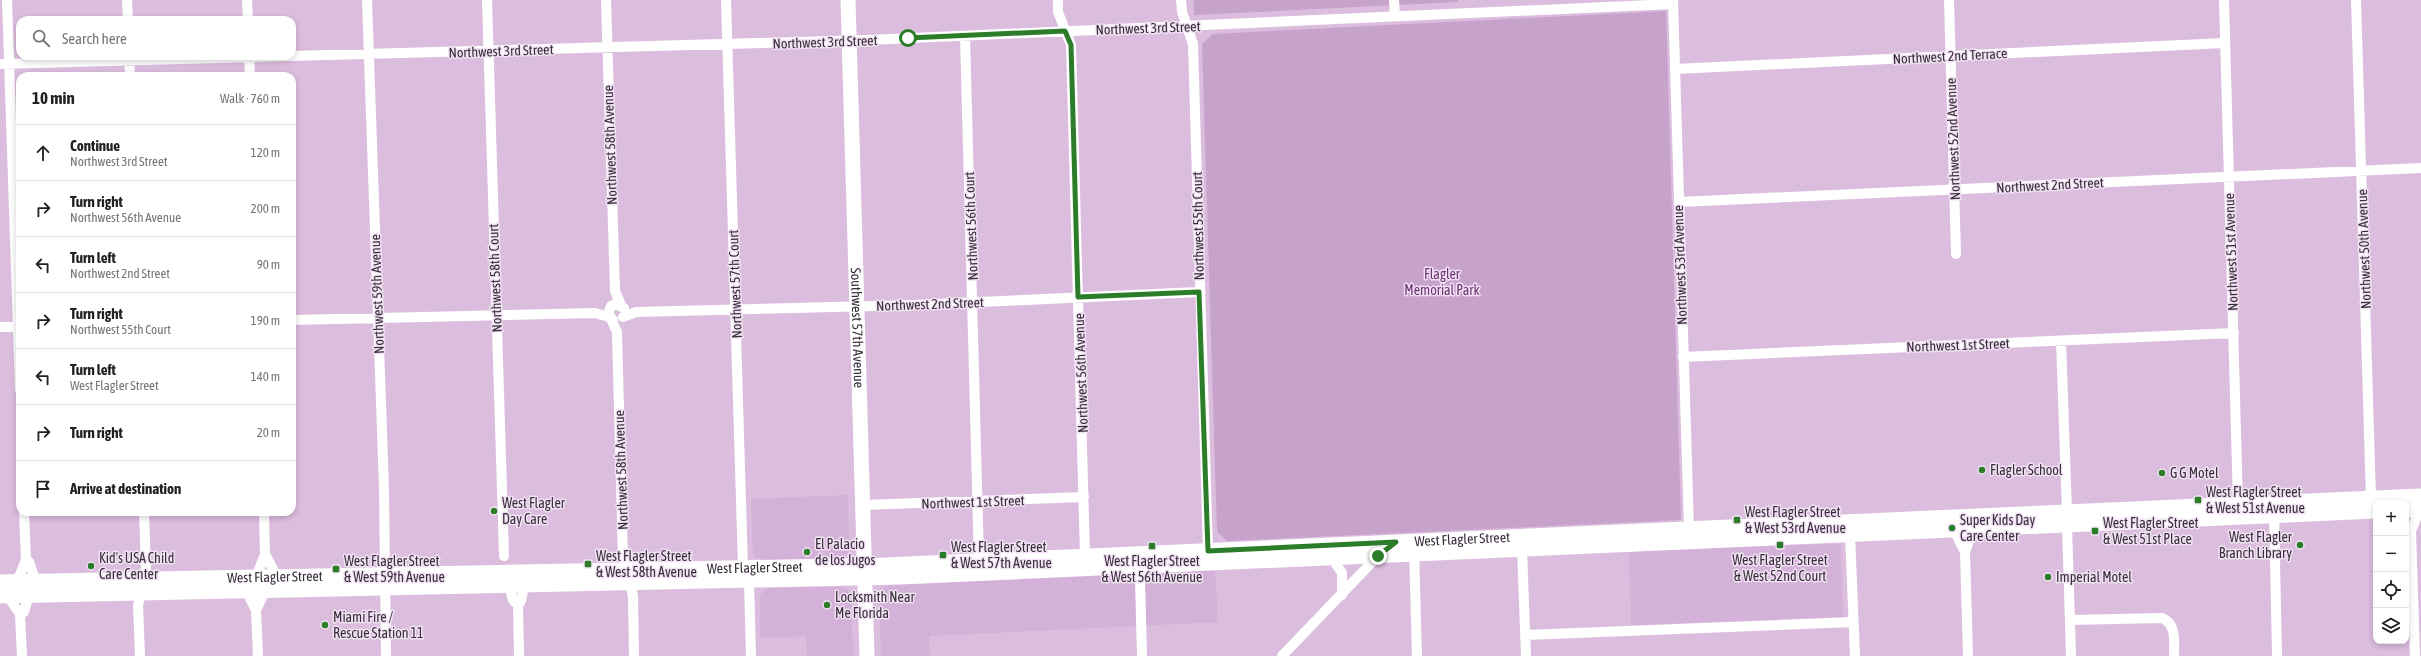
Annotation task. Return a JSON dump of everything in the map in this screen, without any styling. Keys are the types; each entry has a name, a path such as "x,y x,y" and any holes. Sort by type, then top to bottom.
{"main road":[{"name":"Southwest 57th Avenue","path":"848,0 867,656"},
{"path":"2067,519 2238,505 2274,510"},
{"path":"2210,519 2238,505"},
{"path":"1690,536 1713,528 1886,520 2210,519 2274,510 2373,505"},
{"name":"West Flagler Street","path":"4,596 256,577 385,582 864,572 1063,570 1378,556 1414,548 1690,536 1850,535 2039,527 2067,519"},
{"path":"1850,535 1866,527 1886,520"},
{"name":"West Flagler Street","path":"864,572 980,561 1396,542 1414,548 1522,549 1577,541 1660,544 1690,536"},
{"path":"1378,556 1396,542"},
{"path":"1142,566 1164,553"},
{"path":"1063,570 1085,556"},
{"name":"West Flagler Street","path":"0,582 36,582 246,591 495,573 524,586 628,577"}],"street":[{"path":"8,0 5,64 16,271"},
{"path":"127,0 128,16"},
{"path":"247,0 248,16"},
{"name":"Northwest 59th Avenue","path":"367,0 378,318 386,656"},
{"name":"Northwest 58th Court","path":"487,0 504,556 508,558 513,600 518,605"},
{"name":"Northwest 58th Avenue","path":"606,0 623,559 632,596 634,656"},
{"name":"Northwest 57th Court","path":"726,0 735,310 746,575 751,656"},
{"name":"Northwest 56th Avenue","path":"1058,0 1058,12 1071,45 1085,556"},
{"name":"Northwest 55th Court","path":"1181,0 1182,12 1193,44 1199,292 1208,551"},
{"path":"1394,0 1395,16"},
{"name":"Northwest 52nd Avenue","path":"1949,0 1956,254"},
{"name":"Northwest 51st Avenue","path":"2224,0 2238,505"},
{"name":"Northwest 50th Avenue","path":"2356,0 2373,505"},
{"name":"Northwest 3rd Street","path":"296,56 850,41 1673,2"},
{"name":"Northwest 53rd Avenue","path":"1673,2 1683,357 1690,536"},
{"name":"Northwest 56th Court","path":"965,36 980,561"},
{"name":"Northwest 2nd Terrace","path":"1675,69 2225,43"},
{"name":"Northwest 3rd Street","path":"5,64 88,60"},
{"path":"129,60 130,72"},
{"path":"250,60 250,72"},
{"name":"Northwest 2nd Street","path":"1679,202 2421,168"},
{"name":"Northwest 2nd Street","path":"296,320 735,310 973,302 1199,292"},
{"path":"0,327 16,327"},
{"name":"Northwest 1st Street","path":"1683,357 2234,333"},
{"path":"2062,341 2071,656"},
{"name":"Northwest 1st Street","path":"862,505 1084,497"},
{"path":"2415,656 2410,638 2409,527 2417,506"},
{"path":"2274,510 2277,656"},
{"path":"17,582 26,560 24,516"},
{"path":"140,656 138,606 146,568 144,516"},
{"path":"264,516 266,554 277,577"},
{"path":"1968,656 1965,552 1973,529"},
{"path":"1954,530 1965,552"},
{"path":"1850,535 1855,656"},
{"path":"1414,548 1417,656"},
{"path":"1522,549 1526,656"},
{"path":"256,577 266,554"},
{"path":"495,573 500,557 504,556"},
{"path":"1282,656 1378,556"},
{"path":"1332,558 1342,573 1342,595"},
{"path":"26,560 29,562 36,582"},
{"path":"1142,566 1140,579 1142,656"},
{"path":"520,656 518,605 521,601 524,586"},
{"path":"256,610 265,590"},
{"path":"246,591 256,610 258,656"},
{"path":"20,614 24,612 29,595"},
{"path":"4,596 20,614 22,656"},
{"path":"2070,620 2150,617 2162,618 2169,622 2173,630 2174,656"},
{"path":"1525,635 1853,622"}],"shaded area":[{"path":"848,495 849,548 847,554 841,558 763,560 756,558 753,553 751,499"},
{"path":"1841,544 1843,617 1631,625 1629,549"},
{"path":"1215,569 1218,622 929,636 930,656 881,656 879,593 882,588 888,585"},
{"path":"841,587 847,589 851,595 853,656 807,656 806,636 760,638 760,596 763,591 769,588"}],"green space":[{"path":"1194,0 1458,0 1458,2 1194,15"},
{"name":"Flagler Memorial Park","path":"1666,11 1681,520 1227,541 1217,532 1202,44 1213,34"}],"place":[{"name":"Flagler School","path":"1982,470"},
{"name":"G G Motel","path":"2162,473"},
{"name":"West Flagler Street & West 51st Avenue","path":"2198,500"},
{"name":"West Flagler Day Care","path":"494,511"},
{"name":"West Flagler Street & West 53rd Avenue","path":"1737,520"},
{"name":"Super Kids Day Care Center","path":"1952,528"},
{"name":"West Flagler Street & West 51st Place","path":"2095,531"},
{"name":"West Flagler Street & West 52nd Court","path":"1780,545"},
{"name":"West Flagler Branch Library","path":"2300,545"},
{"name":"West Flagler Street & West 56th Avenue","path":"1152,546"},
{"name":"El Palacio de los Jugos","path":"807,552"},
{"name":"West Flagler Street & West 57th Avenue","path":"943,555"},
{"name":"West Flagler Street & West 58th Avenue","path":"588,564"},
{"name":"Kid's USA Child Care Center","path":"91,566"},
{"name":"West Flagler Street & West 59th Avenue","path":"336,569"},
{"name":"Imperial Motel","path":"2048,577"},
{"name":"Locksmith Near Me Florida","path":"827,605"},
{"name":"Miami Fire / Rescue Station 11","path":"325,625"}],"route":[{"path":"908,38 1065,31 1071,45 1078,297 1199,292 1208,551 1396,542 1381,552 1378,556"}]}
